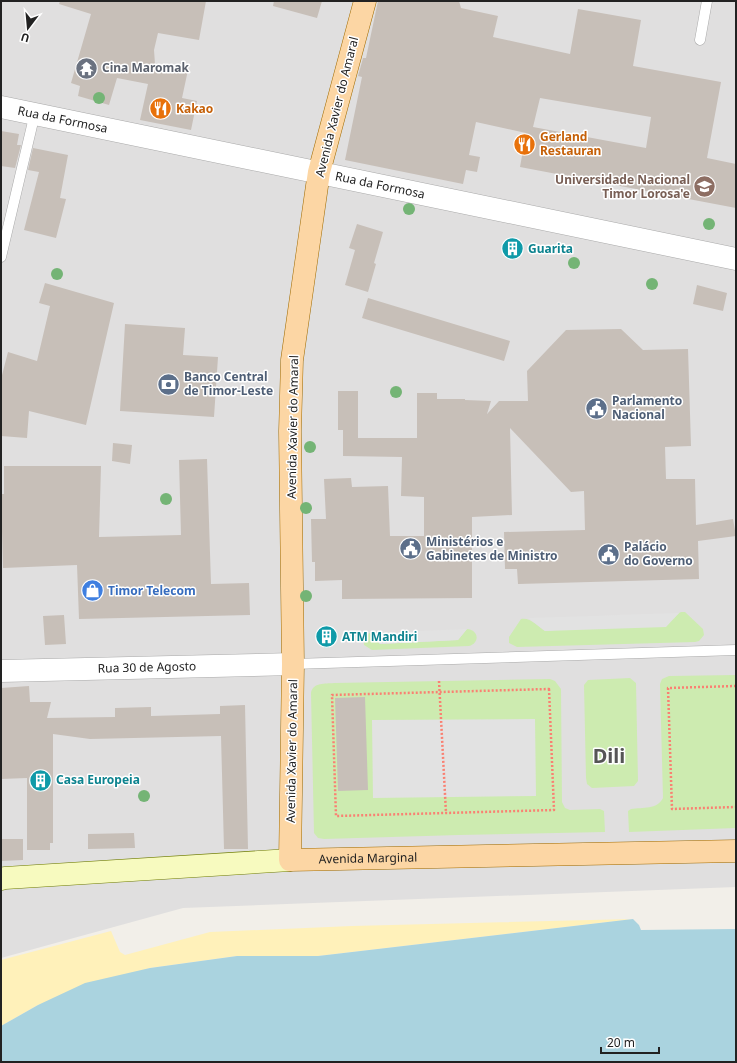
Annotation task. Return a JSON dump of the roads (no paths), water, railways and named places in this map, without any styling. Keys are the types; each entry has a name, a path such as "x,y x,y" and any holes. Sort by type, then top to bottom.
{"main road":[{"name":"Avenida Xavier do Amaral","path":"290,860 293,664 290,431 292,360 320,172 365,1"},
{"name":"Avenida Marginal","path":"1,879 290,860 736,851"}],"street":[{"name":"Rua da Formosa","path":"1,107 736,259"},
{"name":"Rua 30 de Agosto","path":"1,671 293,664"}],"lane":[{"path":"700,40 706,1"},
{"path":"1,257 35,114"},
{"path":"293,664 736,650"}],"water":[{"path":"633,919 639,925 641,930 736,929 736,1062 1,1062 1,1026 38,1005 85,983 150,968 237,956 318,956"}],"place":[{"name":"Cina Maromak","path":"86,68"},
{"name":"Kakao","path":"161,109"},
{"name":"Gerland Restauran","path":"524,144"},
{"name":"Universidade Nacional Timor Lorosa'e","path":"705,187"},
{"name":"Guarita","path":"513,249"},
{"name":"Banco Central de Timor-Leste","path":"169,384"},
{"name":"Parlamento Nacional","path":"596,408"},
{"name":"Ministérios e Gabinetes de Ministro","path":"411,549"},
{"name":"Palácio do Governo","path":"608,554"},
{"name":"Timor Telecom","path":"93,591"},
{"name":"ATM Mandiri","path":"326,637"},
{"name":"Casa Europeia","path":"40,780"}],"district":[{"name":"Dili","path":"609,756"}]}
